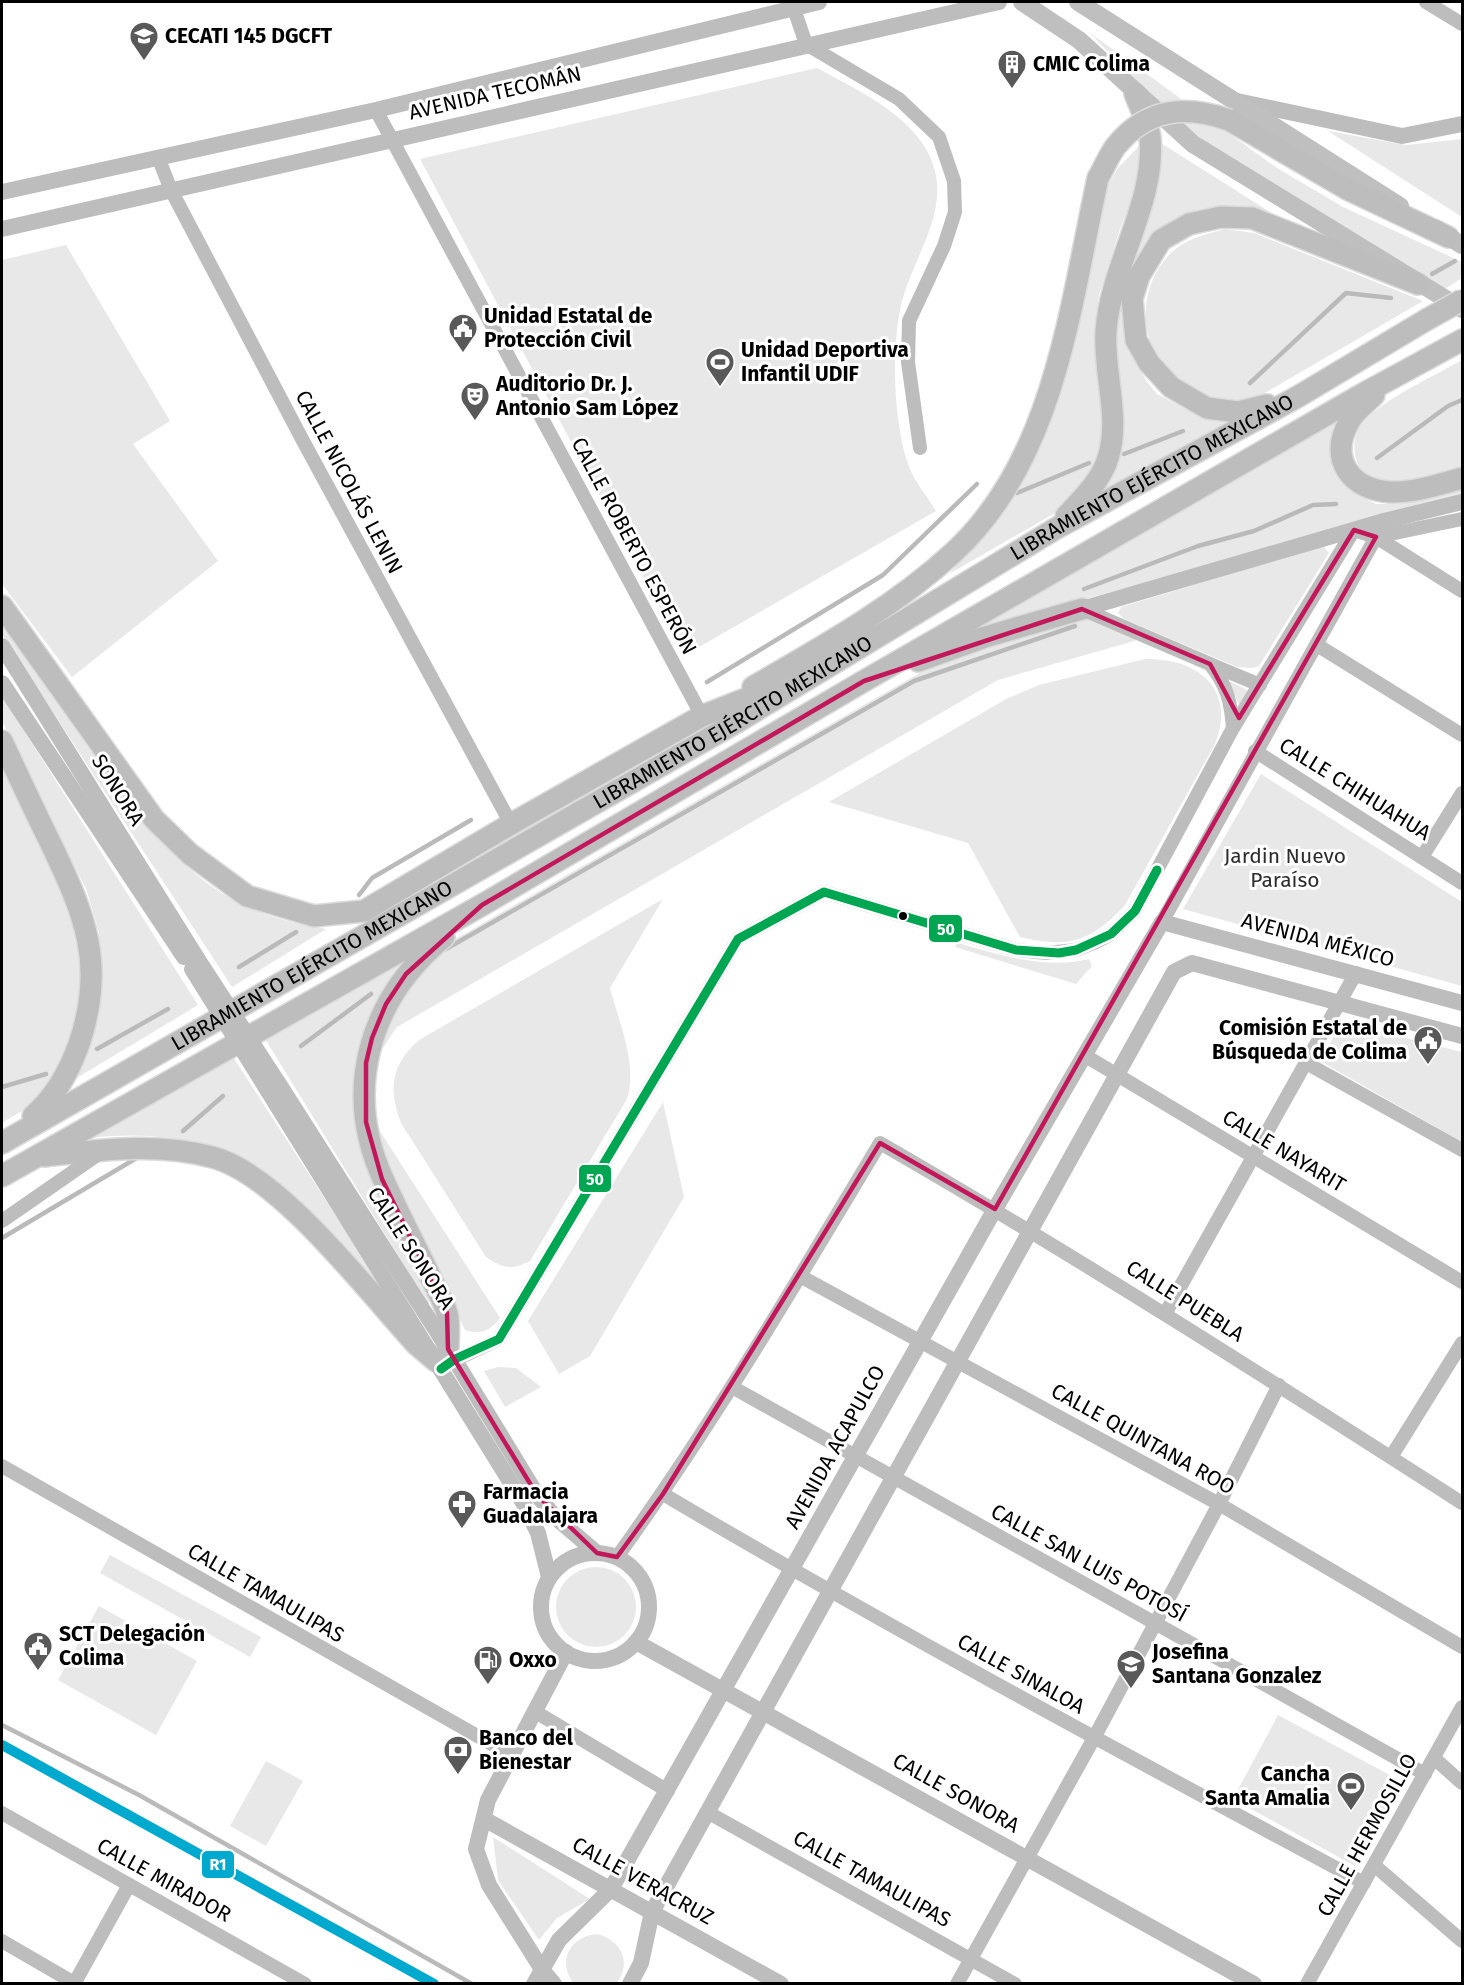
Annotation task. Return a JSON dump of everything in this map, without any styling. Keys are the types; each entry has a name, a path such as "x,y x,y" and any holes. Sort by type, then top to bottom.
{"highway":[{"path":"1055,529 1096,483 1109,457 1112,425 1106,332 1112,290 1150,172 1150,135 1135,94"},
{"path":"268,988 364,911 511,824 867,621 954,553 999,499 1034,433 1056,369 1098,178 1115,146 1143,122 1172,112 1231,110 1347,189 1455,241"},
{"path":"1299,396 1238,412 1207,408 1171,387 1149,363 1136,340 1132,299 1139,276 1161,240 1189,224 1221,217 1252,218 1418,284"},
{"name":"LIBRAMIENTO EJÉRCITO MEXICANO","path":"2,1142 268,988 727,728 1055,529 1299,396 1462,300"},
{"name":"LIBRAMIENTO EJÉRCITO MEXICANO","path":"2,1176 482,905 864,681 1391,378 1462,340"},
{"path":"1391,378 1358,411 1344,432 1341,446 1343,463 1349,476 1369,488 1391,492 1462,478"},
{"path":"2,606 154,819 190,854 247,897 314,916 364,911"},
{"path":"864,681 985,637 1082,609"},
{"path":"702,716 830,665"},
{"path":"2,741 78,901 87,931 91,980 85,1027 71,1066 46,1104 2,1142"},
{"path":"34,1157 152,1147 214,1157 251,1174 281,1197 416,1344 445,1359 447,1313 382,1179 374,1153 366,1122 364,1099 366,1063 372,1038 386,1004 406,974 429,950 482,905"}],"main road":[{"path":"1022,2 1079,40 1135,94 1193,144 1462,309"},
{"path":"1078,2 1231,110"}],"street":[{"name":"AVENIDA TECOMÁN","path":"2,192 376,110 819,2"},
{"name":"AVENIDA TECOMÁN","path":"4,229 806,44 999,2"},
{"path":"1426,2 1462,24"},
{"path":"794,9 806,44 899,99 939,137 954,181 955,212 944,246 909,321 908,362 920,448"},
{"name":"CALLE ROBERTO ESPERÓN","path":"376,110 702,716"},
{"path":"1231,110 1402,136 1462,124"},
{"name":"CALLE NICOLÁS LENIN","path":"158,157 171,190 302,439 511,824"},
{"path":"1082,609 1354,530 1462,502"},
{"path":"1162,922 1376,537 1462,519"},
{"path":"1354,530 1376,537 1462,591"},
{"path":"445,1359 499,1339 738,939 824,892 1016,950 1059,953 1096,942 1111,934 1135,911 1233,728 1354,530"},
{"path":"1082,609 1260,685"},
{"path":"1317,645 1462,735"},
{"name":"SONORA","path":"2,646 193,960"},
{"path":"1210,664 1222,679 1230,698 1233,728"},
{"name":"SONORA","path":"2,682 193,960"},
{"name":"CALLE CHIHUAHUA","path":"1255,751 1462,883"},
{"path":"1422,857 1462,793"},
{"name":"AVENIDA MÉXICO","path":"1162,922 1462,1003"},
{"name":"AVENIDA ACAPULCO","path":"544,1979 560,1940 611,1889 994,1209 1162,922"},
{"name":"CALLE SONORA","path":"193,960 445,1359 537,1495 556,1518 597,1553"},
{"path":"630,1983 641,1963 652,1912 1032,1232 1174,972 1192,963 1462,1036"},
{"path":"1165,1314 1356,973"},
{"name":"CALLE NAYARIT","path":"1084,1055 1462,1282"},
{"path":"1306,1063 1462,1150"},
{"name":"CALLE PUEBLA","path":"800,1276 880,1143 994,1209 1279,1384 1462,1503"},
{"path":"2,1221 105,1150"},
{"path":"544,1979 489,1885 476,1849 488,1800 566,1652 580,1659 595,1661 624,1652 636,1642 647,1620 648,1595 637,1573 617,1557 663,1494 800,1276"},
{"name":"CALLE QUINTANA ROO","path":"800,1276 1219,1504 1462,1647"},
{"path":"1391,1457 1462,1343"},
{"name":"CALLE SONORA","path":"445,1359 538,1533 549,1578"},
{"path":"957,1983 1094,1738 1219,1504 1279,1384"},
{"name":"CALLE SAN LUIS POTOSÍ","path":"732,1387 1425,1774"},
{"name":"CALLE TAMAULIPAS","path":"2,1466 511,1755"},
{"name":"CALLE SINALOA","path":"663,1494 791,1570 1094,1738 1364,1883"},
{"name":"CALLE SONORA","path":"566,1652 553,1641 545,1626 541,1610 543,1593 549,1578 562,1564 578,1555 597,1553 617,1557"},
{"name":"CALLE SONORA","path":"636,1642 1254,1983"},
{"name":"CALLE HERMOSILLO","path":"1307,1983 1462,1707"},
{"path":"534,1711 668,1791"},
{"path":"1434,1758 1462,1783"},
{"name":"CALLE TAMAULIPAS","path":"707,1812 1015,1983"},
{"name":"CALLE MIRADOR","path":"2,1813 305,1983"},
{"name":"CALLE VERACRUZ","path":"484,1819 781,1983"},
{"path":"1374,1865 1462,1941"},
{"path":"2,1941 75,1983 129,1885"}],"highlighted area":[{"path":"1354,530 1376,537 995,1209 880,1143 663,1494 617,1557 597,1553 537,1495 448,1349 447,1313 382,1179 366,1122 366,1063 372,1038 386,1004 406,974 482,905 864,681 1082,609 1210,664 1239,718"}],"green space":[{"path":"1090,33 1277,168 1343,207 1462,262 1462,278 1445,289 1203,140 1151,97"},
{"name":"Unidad Deportiva Infantil UDIF","path":"817,68 877,102 905,123 926,149 934,169 937,189 936,208 902,301 896,339 895,383 899,427 908,464 913,476 936,511 685,655 420,159"},
{"path":"1328,131 1406,145 1462,139 1462,217"},
{"path":"1156,140 1292,226 1165,229 1125,331 1130,351 1147,382 1157,394 1205,419 1235,422 1103,493 1118,462 1122,430 1115,376 1115,314 1160,176 1161,152"},
{"path":"1140,145 1139,184 1120,229 1099,295 1095,326 1106,421 1096,467 1062,509 949,574 997,520 1104,192 1118,168"},
{"path":"1225,229 1254,233 1423,301 1258,397 1224,400 1203,397 1183,386 1167,372 1155,354 1148,334 1146,313 1149,291 1157,271 1171,253 1189,241"},
{"path":"66,245 170,421 133,444 218,561 72,677 2,584 2,260"},
{"path":"1462,360 1462,467 1403,483 1374,480 1363,472 1356,459 1355,450 1356,437 1362,424 1394,397"},
{"path":"1342,419 1342,477 1350,489 1362,497 1376,504 1400,504 1462,487 1462,496 972,630 1036,590"},
{"path":"1323,546 1329,553 1259,666 1237,667 1124,619 1118,613 1121,607"},
{"path":"1089,617 1141,639 998,680 397,1027 376,1058 403,996 443,946 937,663"},
{"path":"2,627 170,849 187,866 204,881 240,904 281,919 326,929 232,987 2,634"},
{"path":"1145,659 1181,664 1208,680 1216,692 1221,707 1220,724 1215,744 1125,905 1102,927 1090,934 1066,942 1037,941 1020,937 968,843 829,802 1006,699 1039,685"},
{"path":"1229,681 1249,691 1240,707"},
{"path":"2,696 198,1005 75,1079 92,1038 100,1003 99,933 87,891 2,721"},
{"path":"2,768 65,887 78,928 81,971 75,1022 59,1070 47,1090 33,1104 2,1123"},
{"name":"Jardin Nuevo Paraíso","path":"1261,774 1462,902 1462,986 1183,909"},
{"path":"663,899 610,988 629,1058 630,1086 627,1099 530,1261 513,1267 498,1264 486,1257 401,1123 394,1099 398,1068 410,1049 419,1040"},
{"path":"958,943 1039,962 1056,963 1089,959 1092,966 1076,984 955,947"},
{"path":"403,959 374,1006 358,1049 353,1090 358,1130 369,1169 429,1297 429,1306 264,1037"},
{"path":"1342,1022 1462,1052 1462,1142 1320,1061"},
{"path":"233,1057 410,1330 310,1214 277,1184 241,1160 199,1144 149,1136 91,1138"},
{"path":"663,1102 684,1197 590,1356 559,1374 528,1321"},
{"path":"374,1122 500,1318 489,1329 480,1332 465,1330 383,1156"},
{"path":"498,1367 516,1368 541,1387 505,1407 484,1371"},
{"path":"110,1555 261,1637 250,1657 100,1573"},
{"path":"588,1567 604,1567 625,1578 636,1599 636,1615 625,1636 604,1647 588,1647 574,1641 562,1629 556,1615 556,1599 562,1585 574,1573"},
{"path":"99,1606 197,1661 156,1735 58,1680"},
{"path":"1278,1715 1401,1781 1355,1866 1233,1799"},
{"path":"266,1761 303,1781 266,1846 230,1826"},
{"path":"493,1837 590,1899 557,1918 539,1940 498,1880"},
{"path":"597,1934 612,1941 622,1953 624,1967 621,1975 617,1983 573,1983 566,1966 569,1951 580,1939"}],"waterway":[{"path":"1432,274 1455,261"},
{"path":"1250,383 1346,293 1391,298"},
{"path":"1377,458 1448,406 1462,400"},
{"path":"1124,454 1183,431"},
{"path":"1017,493 1089,463"},
{"path":"707,682 883,575 977,484"},
{"path":"1084,589 1198,546 1254,531 1313,505 1336,504"},
{"path":"446,949 914,681 1075,626"},
{"path":"359,895 372,878 471,820"},
{"path":"239,967 296,932"},
{"path":"301,1046 371,994"},
{"path":"97,1049 168,1009"},
{"path":"2,1087 46,1074"},
{"path":"183,1131 223,1096"},
{"path":"2,1238 140,1156"},
{"path":"2,1725 139,1795 472,1984"}],"transit line":[{"name":"50","path":"441,1369 455,1359 499,1339 738,939 824,892 1016,950 1059,953 1076,950 1111,934 1135,911 1157,870"},
{"name":"R1","path":"2,1745 434,1984"}],"place":[{"name":"CECATI 145 DGCFT","path":"144,62"},
{"name":"CMIC Colima","path":"1012,90"},
{"name":"Unidad Estatal de Protección Civil","path":"463,354"},
{"name":"Unidad Deportiva Infantil UDIF","path":"720,388"},
{"name":"Auditorio Dr. J. Antonio Sam López","path":"475,422"},
{"name":"Comisión Estatal de Búsqueda de Colima","path":"1428,1066"},
{"name":"Farmacia Guadalajara","path":"462,1530"},
{"name":"SCT Delegación Colima","path":"38,1672"},
{"name":"Oxxo","path":"488,1686"},
{"name":"Josefina Santana Gonzalez","path":"1131,1690"},
{"name":"Banco del Bienestar","path":"458,1776"},
{"name":"Cancha Santa Amalia","path":"1351,1812"}]}
